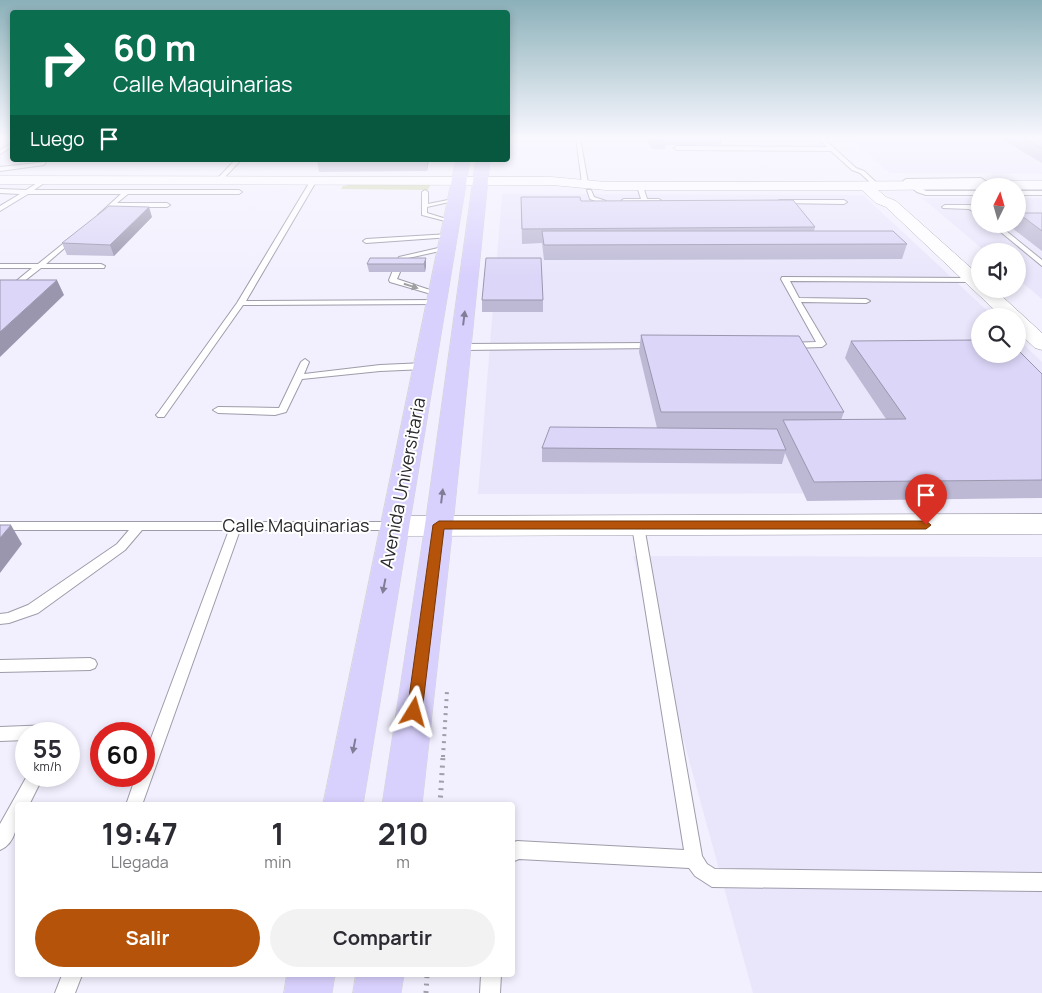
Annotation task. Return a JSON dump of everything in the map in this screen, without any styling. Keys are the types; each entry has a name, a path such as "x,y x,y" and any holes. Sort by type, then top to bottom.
{"main road":[{"name":"Avenida Universitaria","path":"344,802 437,298 463,197"},
{"name":"Avenida Universitaria","path":"402,802 460,349 463,197"},
{"path":"426,359 460,349"},
{"path":"308,993 311,977"},
{"path":"378,993 380,977"}],"street":[{"path":"207,183 212,187 239,192 310,186 425,199 565,192 587,187 606,186 910,185 924,183"},
{"path":"270,183 463,197"},
{"path":"945,183 971,187"},
{"path":"871,185 882,200 891,204 971,278"},
{"path":"1026,186 1042,185"},
{"path":"993,298 1003,308"},
{"path":"1026,329 1042,344"},
{"name":"Calle Maquinarias","path":"396,526 1042,524"}],"lane":[{"path":"0,209 39,183"},
{"path":"586,183 592,198 604,202 608,213"},
{"path":"910,185 926,193 971,190"},
{"path":"161,415 240,303 310,186"},
{"path":"640,186 644,201"},
{"path":"0,192 239,192"},
{"path":"90,224 126,192"},
{"path":"1026,193 1042,193"},
{"path":"425,199 424,214 463,197"},
{"path":"366,241 463,197"},
{"path":"437,298 393,280 401,258 463,197"},
{"path":"624,201 663,201"},
{"path":"777,202 844,202"},
{"path":"112,205 166,205"},
{"path":"945,207 971,208"},
{"path":"18,284 83,230"},
{"path":"1005,233 1042,264"},
{"path":"0,266 101,266"},
{"path":"779,346 822,344 786,279 971,285"},
{"path":"240,303 437,298"},
{"path":"796,300 866,301"},
{"path":"460,349 660,346"},
{"path":"298,377 380,368 426,359"},
{"path":"218,410 283,410 305,362"},
{"name":"Calle Maquinarias","path":"0,526 396,526"},
{"path":"0,619 9,618 33,609 121,547 139,526"},
{"path":"135,802 236,526"},
{"path":"638,526 694,859 701,870 712,878 1042,882"},
{"path":"0,666 90,664"},
{"path":"0,734 15,733"},
{"path":"22,802 30,787"},
{"path":"0,841 15,814"},
{"path":"515,851 694,859"},
{"path":"65,993 71,977"},
{"path":"490,993 491,977"}],"path":[{"path":"426,993 427,977"}],"shaded area":[{"path":"502,194 863,195 971,296 971,298 974,298 984,308 971,308 971,363 1026,363 1026,347 1042,362 1042,493 478,494"},
{"path":"922,198 971,198 971,233 1026,233 1026,198 1042,198 1042,299 1026,286 1026,243 975,243"},
{"path":"633,556 1042,557 1042,993 753,993"}],"green space":[{"path":"358,183 431,183 428,190 341,189 343,186"}],"building":[{"path":"521,197 580,197 581,201 793,200 815,227 522,229"},
{"path":"109,206 149,207 110,245 62,243"},
{"path":"1026,213 1042,213 1042,231 1026,219"},
{"path":"542,231 893,231 907,244 544,245"},
{"path":"370,258 426,258 424,264 367,264"},
{"path":"486,258 541,258 543,300 482,300"},
{"path":"0,280 57,280 0,332"},
{"path":"641,335 799,336 844,412 661,412"},
{"path":"971,340 971,363 1026,363 1026,358 1042,374 1042,480 814,482 783,420 906,419 851,341"},
{"path":"550,427 777,429 786,450 542,448"},
{"path":"0,525 11,525 0,538"}],"route":[{"path":"414,712 439,525 926,525"}]}
